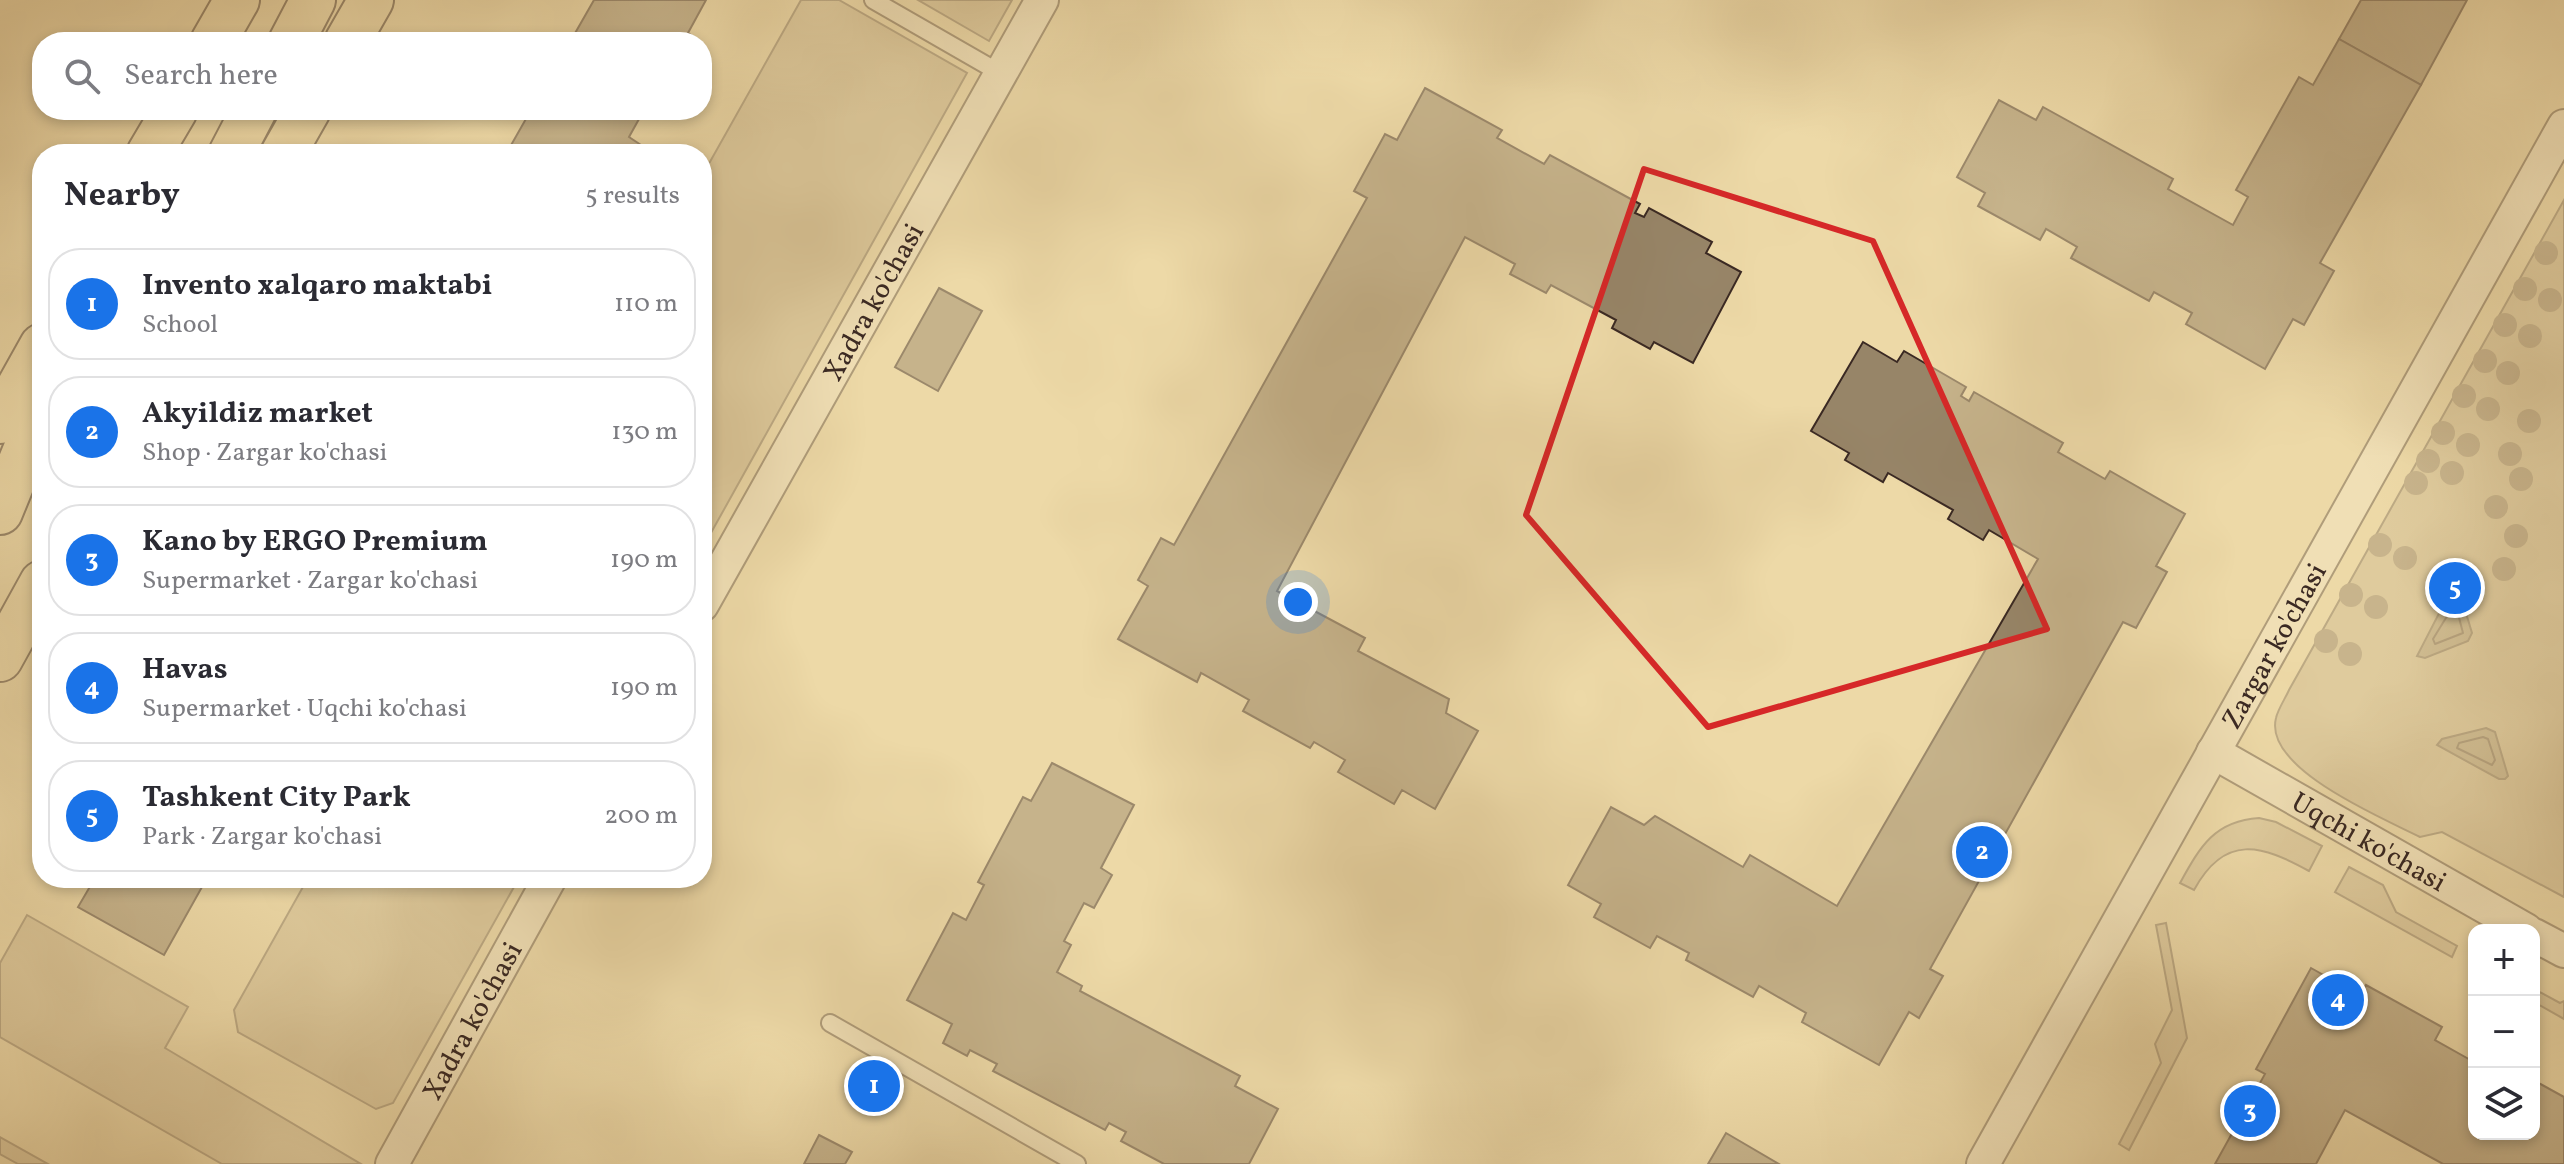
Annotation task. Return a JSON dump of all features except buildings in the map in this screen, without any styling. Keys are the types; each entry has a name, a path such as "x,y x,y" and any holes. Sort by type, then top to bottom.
{"main road":[{"path":"219,32 237,0"},
{"path":"296,32 313,0"},
{"path":"353,32 371,0"},
{"path":"155,144 169,120"},
{"path":"236,144 249,120"},
{"path":"289,144 302,120"},
{"path":"0,512 18,424 32,378"},
{"path":"0,659 32,601"}],"street":[{"name":"Xadra ko'chasi","path":"712,587 1042,0"},
{"name":"Zargar ko'chasi","path":"1983,1164 2564,126"},
{"name":"Uqchi ko'chasi","path":"2213,752 2515,924"},
{"name":"Xadra ko'chasi","path":"392,1164 544,888"},
{"path":"2540,938 2564,951"}],"lane":[{"path":"873,0 1000,73"},
{"path":"830,1023 1077,1164"}],"highlighted area":[{"path":"1644,169 1873,241 2047,629 1708,727 1526,515"}],"shaded area":[{"path":"801,0 839,0 967,73 712,531 712,158"},
{"path":"918,0 1012,0 989,41"},
{"path":"2564,200 2564,897 2442,832 2420,837 2330,790 2288,756 2277,737 2276,718"},
{"path":"2259,818 2276,822 2322,846 2309,871 2276,855 2246,849 2218,859 2194,890 2180,883 2210,838 2230,824"},
{"path":"2349,867 2383,885 2396,912 2457,946 2452,957 2335,892"},
{"path":"302,888 513,888 393,1103 376,1109 238,1032 234,1010"},
{"path":"27,915 188,1007 165,1048 361,1164 222,1164 0,1037 0,963"},
{"path":"2166,923 2187,1038 2129,1150 2119,1144 2161,1063 2155,1044 2172,1010 2156,925"},
{"path":"2540,992 2560,1003 2564,1001 2564,1019 2540,1005"},
{"path":"0,1137 48,1164 18,1164 0,1154"}],"water":[{"path":"2454,588 2459,590 2472,633 2468,641 2425,658 2417,656 2450,592"},
{"path":"2486,728 2495,732 2508,776 2505,779 2499,779 2437,745 2442,739"}],"place":[{"name":"Tashkent City Park","path":"2455,588"},
{"name":"Akyildiz market","path":"1982,852"},
{"name":"Havas","path":"2338,1000"},
{"name":"Invento xalqaro maktabi","path":"874,1086"},
{"name":"Kano by ERGO Premium","path":"2250,1111"}]}
